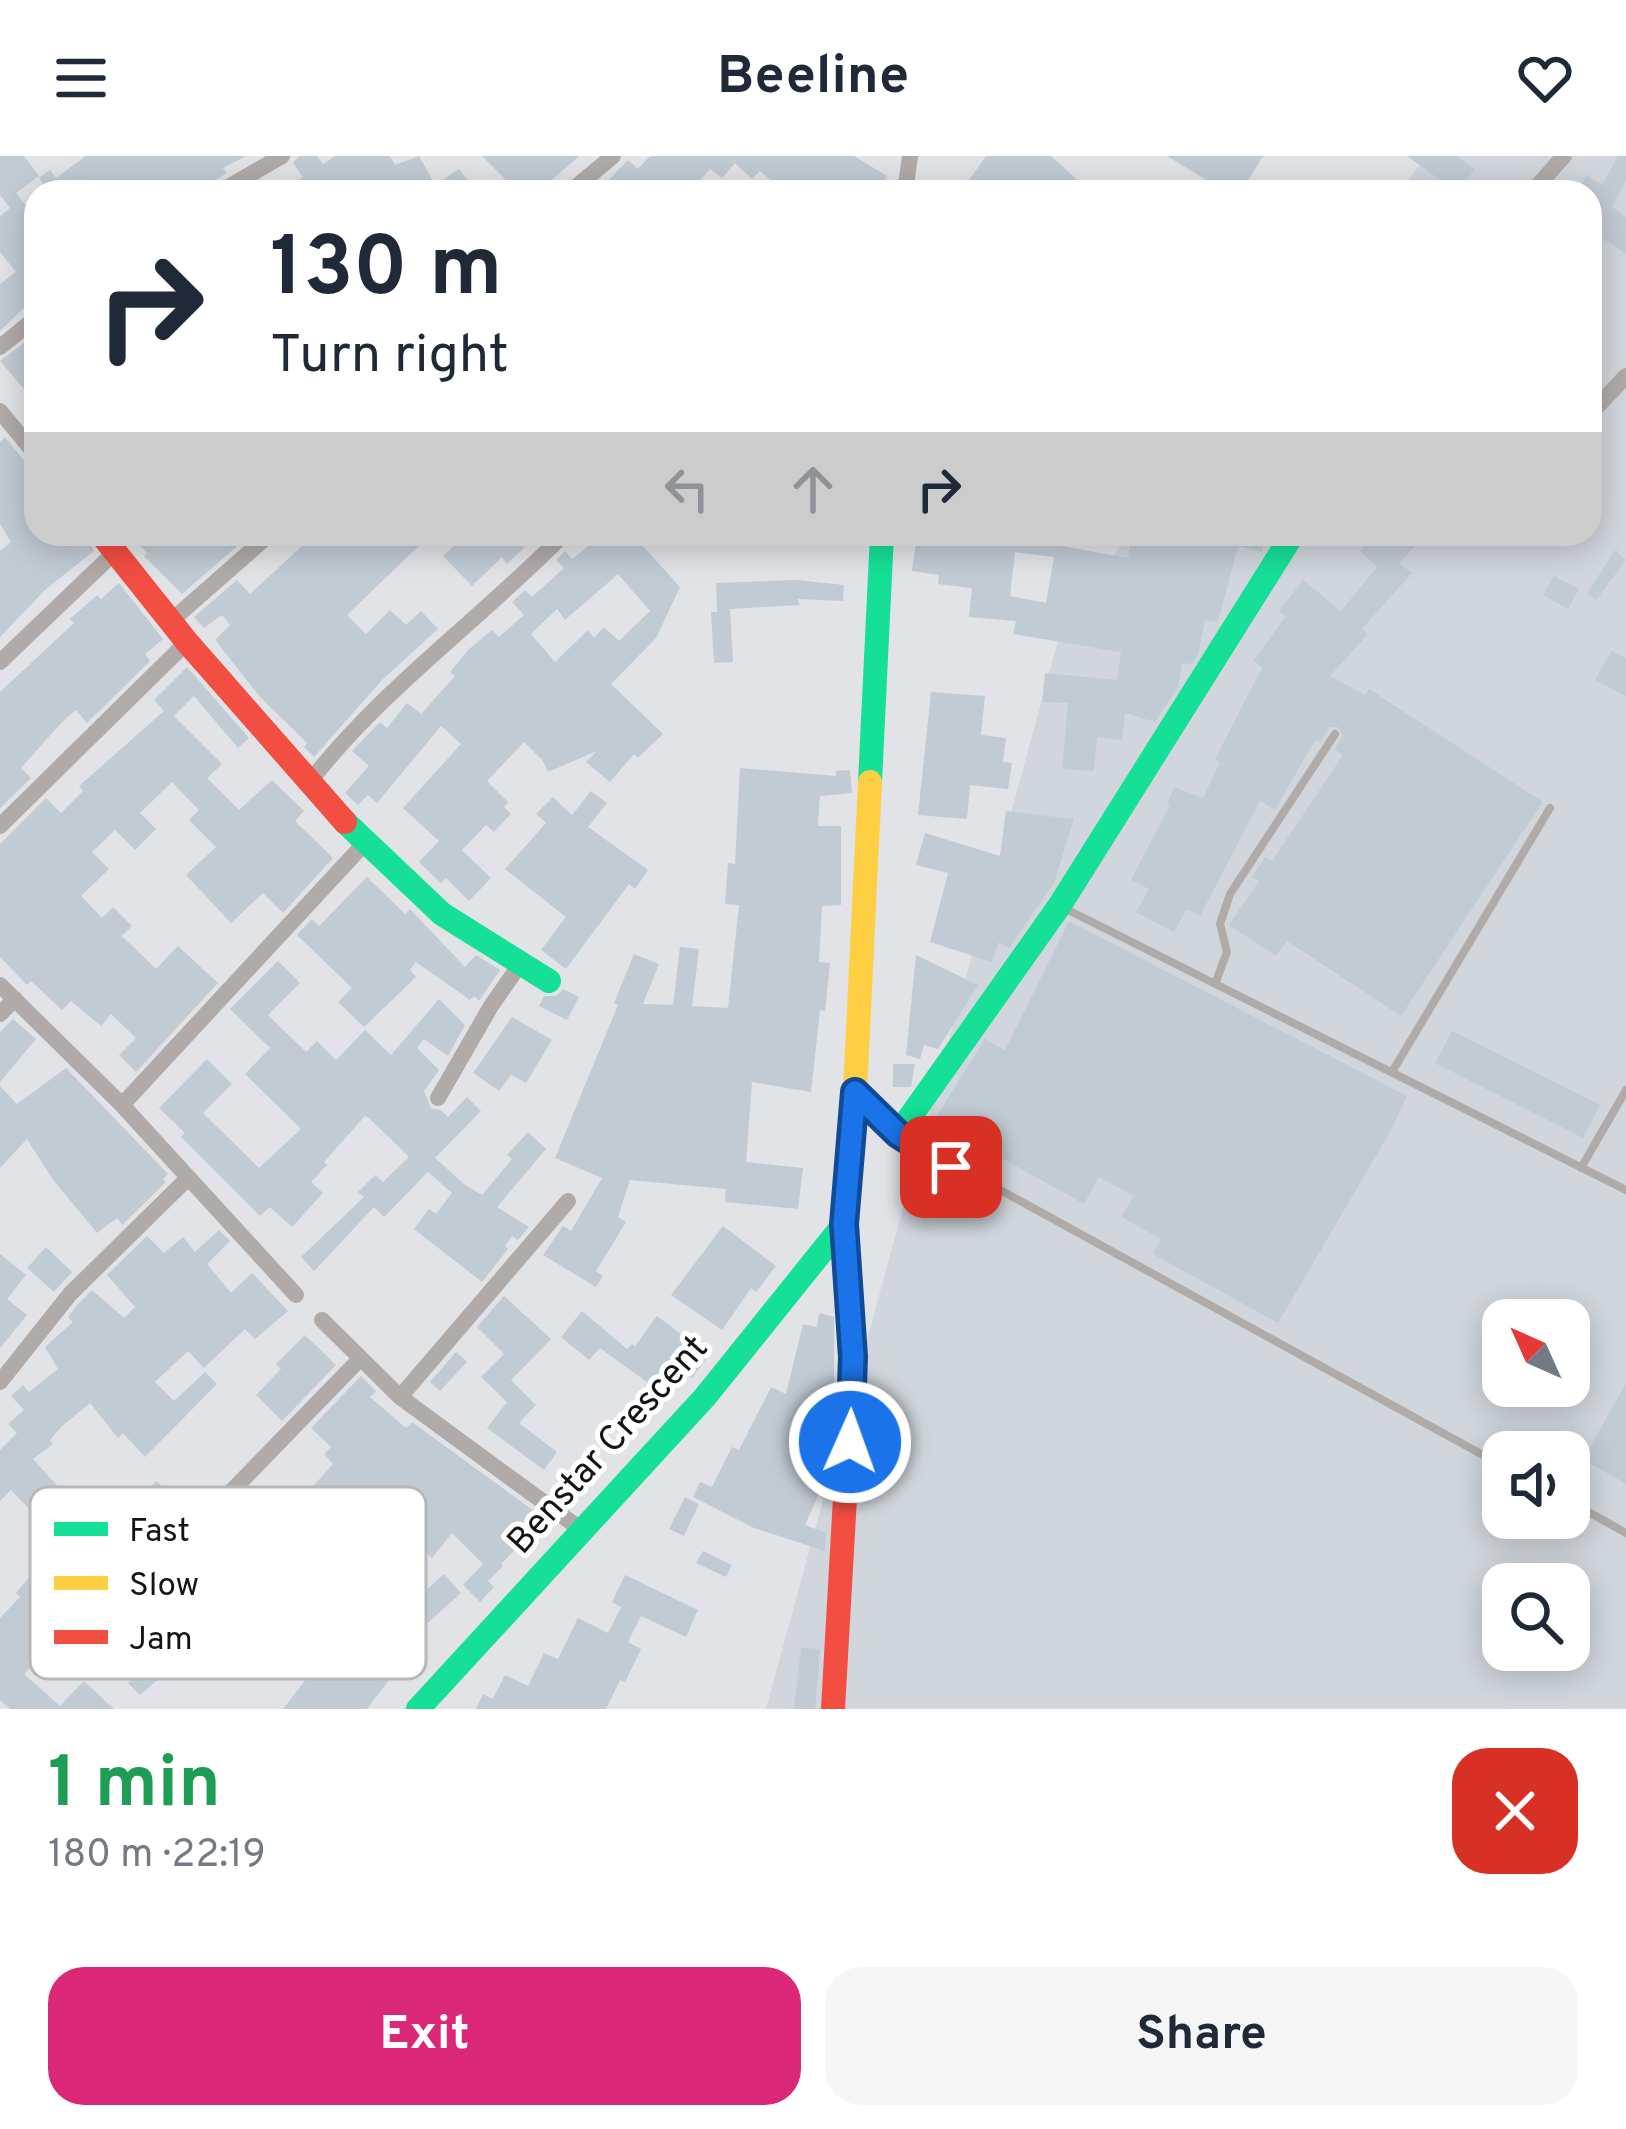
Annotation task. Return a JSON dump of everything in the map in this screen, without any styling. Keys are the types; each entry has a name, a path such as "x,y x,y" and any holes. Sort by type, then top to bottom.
{"street":[{"path":"241,180 282,156"},
{"path":"584,180 613,156"},
{"path":"1543,180 1564,156"},
{"path":"0,347 24,328"},
{"path":"1602,401 1626,376"},
{"path":"0,412 24,441"},
{"path":"0,662 105,546"},
{"path":"110,546 187,642 364,844 442,914 549,981"},
{"path":"171,621 256,546"},
{"path":"308,784 371,709 512,588 552,546"},
{"path":"833,1709 853,1357 844,1224 882,546"},
{"path":"855,1092 898,1134 1060,905 1284,546"},
{"path":"0,826 187,642"},
{"path":"122,1106 364,844"},
{"path":"438,1098 521,963"},
{"path":"0,985 122,1106 296,1295"},
{"path":"0,1014 15,999"},
{"path":"0,1382 70,1294 187,1179"},
{"path":"400,1397 568,1201"},
{"name":"Benstar Crescent","path":"418,1709 705,1397 844,1224"},
{"path":"322,1320 400,1397 583,1532"},
{"path":"236,1487 359,1360"}],"lane":[{"path":"1215,984 1227,952 1220,924 1230,895 1335,734"},
{"path":"1392,1072 1550,808"},
{"path":"1060,905 1626,1190"},
{"path":"1581,1168 1626,1090"},
{"path":"898,1134 1482,1455"},
{"path":"1590,1513 1626,1533"}],"shaded area":[{"path":"1427,156 1626,156 1626,1709 766,1709 1064,619 1121,546 1602,546 1602,180 1408,180"}],"building":[{"path":"0,156 24,156 39,176 24,180 24,187 16,193 24,203 24,308 0,331 0,284 16,272 0,252 0,216 10,208 0,195"},
{"path":"86,156 246,156 223,168 227,173 216,180 39,178 50,170 56,178"},
{"path":"299,156 317,156 323,164 335,156 390,156 395,165 419,156 432,180 298,180 303,177 293,163"},
{"path":"482,156 579,156 552,180 506,180"},
{"path":"650,156 854,156 887,176 885,180 770,180 760,171 752,179 735,163 722,178 710,169 700,180 609,180 628,160 638,169"},
{"path":"986,156 1051,156 1078,180 969,180"},
{"path":"1167,156 1263,156 1248,180 1206,180"},
{"path":"1407,156 1457,156 1475,169 1466,180 1440,180"},
{"path":"1618,156 1626,156 1626,181 1612,207 1626,217 1626,254 1602,238 1602,185"},
{"path":"459,169 468,180 442,180"},
{"path":"24,343 24,389 0,361"},
{"path":"5,437 24,461 24,546 91,546 94,551 46,589 0,637 0,551 11,542 0,524 0,442"},
{"path":"141,546 237,546 182,594 144,556 147,553"},
{"path":"302,546 419,546 347,615 366,634 390,610 406,625 421,611 438,629 382,680 314,757 304,747 307,743 261,698 215,640 230,625 222,615 204,628 194,617 237,580 250,594"},
{"path":"453,546 524,548 507,564 502,557 472,586 443,556"},
{"path":"589,546 643,546 680,587 656,638 611,684 663,734 638,758 634,754 610,782 586,762 597,751 548,772 524,742 487,781 508,802 504,807 511,814 494,832 486,825 462,850 491,878 469,901 446,878 441,883 419,862 439,841 403,808 461,744 441,726 377,803 368,795 358,805 345,793 369,766 352,751 380,722 387,728 407,703 421,714 455,676 450,672 468,650 492,630 499,637 524,615 512,602 525,590 532,597 564,568 556,560 565,551 572,559","holes":["618,574 650,611 619,641 604,627 594,638 588,630 555,662 531,634 557,609 565,620"]},
{"path":"915,546 1062,546 1128,558 1130,546 1238,546 1218,622 1205,620 1198,655 1192,664 1182,663 1178,687 1155,722 1125,713 1122,740 1097,737 1094,771 1062,769 1068,703 1042,702 1045,673 1117,680 1121,652 1013,634 1016,621 969,617 972,588 938,584 939,575 912,571","holes":["1015,552 1054,557 1046,603 1010,596"]},
{"path":"1365,546 1415,546 1399,563 1412,573 1362,629 1368,634 1330,676 1365,695 1369,689 1543,802 1401,1016 1287,941 1276,956 1229,925 1259,881 1252,877 1265,857 1272,861 1343,755 1334,750 1343,736 1338,727 1330,727 1320,742 1315,740 1275,810 1260,801 1200,916 1187,909 1174,932 1136,912 1149,889 1131,880 1170,805 1174,787 1203,798 1220,762 1215,759 1262,668 1254,660 1286,616 1279,611 1303,580 1341,611 1377,567 1360,551"},
{"path":"1615,550 1626,560 1596,600 1587,594"},
{"path":"1554,576 1579,589 1568,609 1543,595"},
{"path":"797,580 844,585 843,601 798,599 799,605 730,609 733,662 714,663 711,612 717,612 716,583"},
{"path":"119,583 163,639 145,654 150,661 87,723 76,710 63,721 21,768 31,778 0,808 0,692 74,623 70,619"},
{"path":"1611,651 1626,658 1626,696 1595,680"},
{"path":"187,667 249,738 238,748 194,696 174,716 222,764 207,778 239,810 272,780 304,811 295,821 333,858 283,913 263,893 231,923 186,875 216,847 189,820 199,810 172,782 140,813 156,829 135,850 115,830 92,852 109,869 81,896 102,918 113,907 132,926 122,936 156,969 178,946 218,983 136,1072 119,1055 136,1038 111,1014 101,1026 71,1001 62,1010 31,981 27,985 0,957 0,844 46,798 61,813 83,791 79,786 164,711 154,700"},
{"path":"931,692 985,696 981,735 1006,738 1003,762 1012,763 1008,789 970,785 967,819 918,815"},
{"path":"740,768 836,776 836,771 850,770 852,793 820,796 818,826 841,826 841,905 822,906 819,962 830,963 811,1092 752,1082 746,1162 803,1168 798,1209 725,1202 726,1189 630,1180 618,1217 626,1222 596,1271 603,1276 596,1287 543,1255 563,1226 571,1231 602,1178 555,1158 634,954 659,964 643,1004 673,1005 680,947 699,949 692,1006 728,1008 739,905 725,904 728,863 735,864"},
{"path":"591,791 607,803 588,827 648,870 635,889 629,884 566,969 541,950 566,917 505,869 546,823 536,814 553,797 572,815"},
{"path":"1006,811 1074,819 1054,883 1009,948 999,942 992,962 930,942 948,873 916,865 925,833 1000,856"},
{"path":"367,877 405,914 410,909 465,967 476,955 500,970 479,1001 474,996 470,1000 416,962 410,970 416,977 364,1027 338,1002 352,988 297,935 312,919 319,926"},
{"path":"1069,921 1407,1096 1278,1323 1153,1254 1161,1239 1121,1217 1134,1196 1099,1177 1084,1204 934,1120 985,1039 1005,1050"},
{"path":"916,955 978,985 938,1049 924,1045 920,1059 906,1055"},
{"path":"278,961 300,983 268,1015 306,1052 317,1041 336,1060 365,1030 391,1055 439,999 465,1025 448,1056 424,1039 417,1048 439,1070 424,1091 431,1108 448,1117 467,1097 481,1111 435,1158 464,1184 482,1195 528,1132 546,1149 497,1207 529,1227 518,1240 512,1236 505,1246 508,1249 482,1282 414,1229 429,1209 436,1214 452,1193 428,1172 384,1217 374,1207 314,1271 301,1257 364,1197 358,1192 375,1175 383,1182 409,1157 369,1118 365,1116 324,1162 327,1165 311,1182 323,1193 292,1227 270,1207 260,1216 181,1137 185,1133 159,1108 207,1059 232,1084 203,1113 259,1168 301,1129 245,1074 270,1048 230,1009"},
{"path":"563,989 579,997 567,1020 539,1006 544,996 556,996"},
{"path":"512,1017 552,1040 526,1083 511,1075 499,1091 473,1073"},
{"path":"13,1019 36,1039 0,1082 0,1032"},
{"path":"1452,1031 1600,1105 1583,1138 1435,1063"},
{"path":"893,1064 915,1064 911,1087 893,1087"},
{"path":"66,1068 168,1174 163,1179 166,1182 122,1225 117,1218 97,1233 27,1139 0,1168 0,1086 17,1104"},
{"path":"723,1226 776,1266 756,1292 751,1288 722,1330 671,1295"},
{"path":"219,1230 230,1241 207,1264 231,1293 252,1273 288,1311 255,1339 245,1329 204,1368 188,1351 155,1382 174,1401 205,1372 217,1384 145,1457 123,1433 118,1438 90,1403 33,1459 58,1487 30,1487 30,1510 11,1490 0,1501 0,1450 17,1433 8,1424 24,1410 11,1396 23,1385 29,1392 58,1369 45,1347 73,1322 68,1317 77,1305 92,1290 124,1318 135,1307 107,1275 147,1236 164,1253 183,1237 195,1252"},
{"path":"46,1247 72,1272 54,1292 27,1268"},
{"path":"0,1254 26,1275 7,1299 27,1315 0,1348"},
{"path":"504,1296 551,1339 511,1380 536,1405 519,1423 557,1452 544,1470 487,1428 507,1402 481,1377 504,1354 477,1327"},
{"path":"582,1311 627,1349 635,1346 657,1316 709,1355 692,1378 669,1360 651,1385 600,1348 589,1360 561,1337"},
{"path":"819,1313 834,1317 834,1403 806,1479 822,1487 805,1525 826,1533 825,1551 754,1528 693,1497 700,1482 712,1487 732,1447 739,1450 771,1387 786,1394 803,1324 817,1327"},
{"path":"305,1335 336,1365 282,1421 256,1395 281,1369 276,1364"},
{"path":"456,1352 467,1362 440,1391 430,1382"},
{"path":"361,1376 376,1391 370,1397 406,1428 412,1422 545,1519 501,1564 488,1581 494,1587 480,1602 463,1585 483,1564 452,1533 432,1558 426,1553 426,1487 312,1487 333,1464 324,1454 331,1447 311,1428"},
{"path":"1626,1384 1626,1484 1590,1463 1590,1447"},
{"path":"685,1497 699,1504 684,1536 669,1529"},
{"path":"703,1551 732,1565 726,1577 696,1563"},
{"path":"444,1574 461,1593 426,1624 426,1590"},
{"path":"625,1575 698,1610 686,1637 641,1616 628,1642 641,1649 606,1709 476,1709 483,1694 493,1699 505,1675 528,1686 544,1653 558,1659 578,1618 608,1633 621,1607 612,1602"},
{"path":"30,1576 30,1668 24,1674 60,1706 84,1681 114,1709 10,1709 0,1700 0,1618 20,1597 16,1593"},
{"path":"801,1648 820,1649 815,1709 794,1709"},
{"path":"132,1679 158,1679 140,1695 128,1683"},
{"path":"306,1679 390,1679 367,1709 283,1709"}],"traffic: fast":[{"path":"870,782 881,546"},
{"path":"855,1092 898,1134 1060,905 1285,546"},
{"path":"345,822 442,914 549,981"},
{"path":"418,1709 705,1397 844,1224"}],"traffic: slow":[{"path":"846,1257 844,1224 870,782"}],"traffic: jam":[{"path":"111,546 187,642 345,822"},
{"path":"833,1709 853,1357 846,1257"}],"route":[{"path":"850,1442 853,1357 844,1224 855,1092 898,1134 951,1167"}]}
